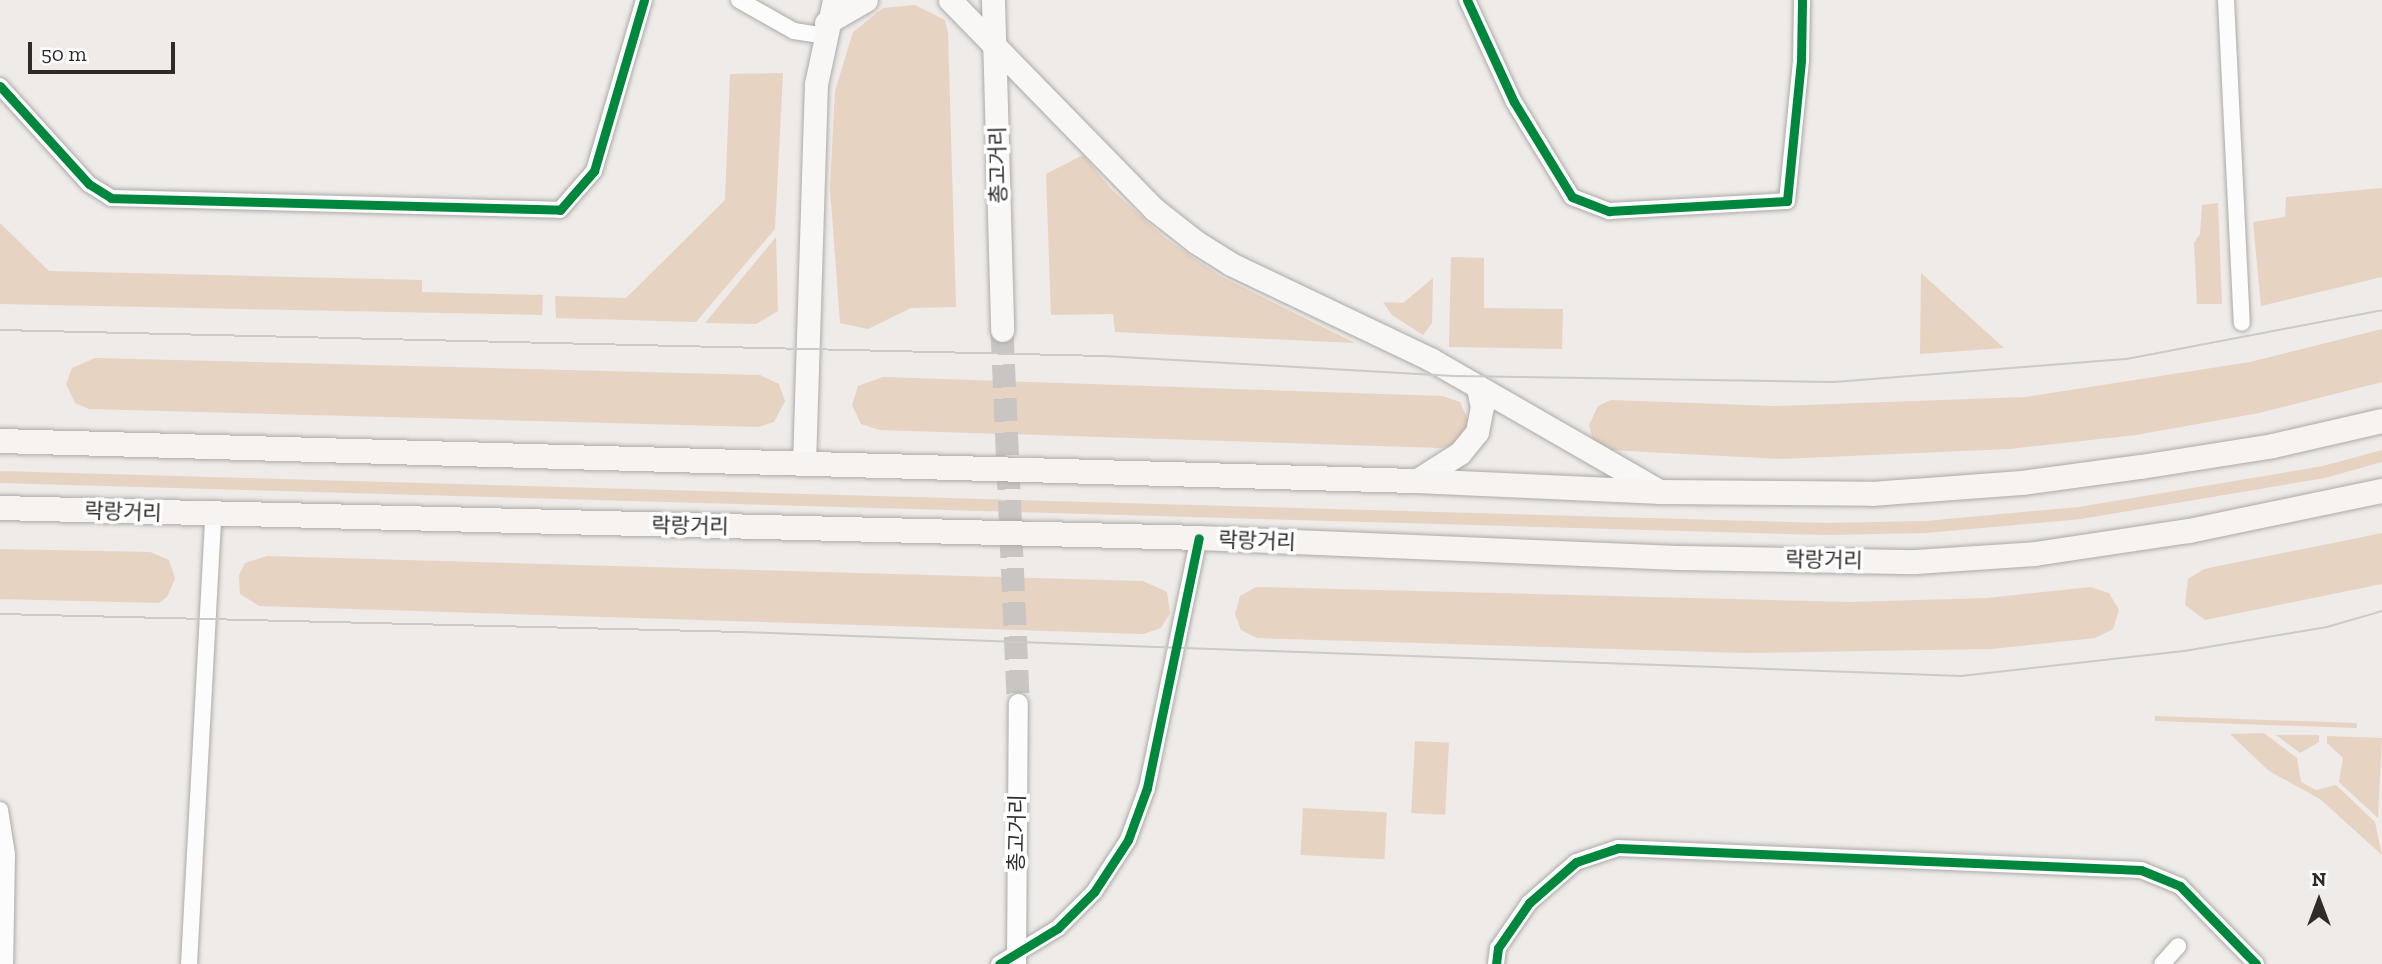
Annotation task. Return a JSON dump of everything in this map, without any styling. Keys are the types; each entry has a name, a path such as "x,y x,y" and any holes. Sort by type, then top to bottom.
{"main road":[{"path":"804,464 811,165 816,84 825,30 834,0"},
{"path":"825,30 866,0"},
{"path":"950,0 995,41 1154,209 1196,242 1231,264 1430,359 1661,492"},
{"name":"총고거리","path":"992,0 1002,330"},
{"path":"1416,481 1460,453 1477,432 1482,407 1478,388"},
{"path":"0,441 1416,481 1661,492 1872,494 2022,483 2273,446 2382,421"},
{"name":"락랑거리","path":"0,508 1199,538 1678,558 1916,562 2035,554 2189,531 2382,491"}],"street":[{"path":"0,86 89,184 111,198 560,210 594,171 645,0"},
{"path":"738,0 793,31 825,30"},
{"path":"1467,0 1514,102 1572,197 1609,211 1787,201 1801,60 1802,0"},
{"path":"2226,0 2242,323"},
{"path":"189,964 213,515"},
{"path":"999,964 1016,958 1058,928 1094,892 1128,840 1152,764 1199,538"},
{"name":"총고거리","path":"1016,958 1018,703"},
{"path":"0,810 7,854 5,964"},
{"path":"1496,964 1498,948 1529,903 1576,862 1618,848 2141,870 2180,886 2256,964"},
{"path":"2162,964 2178,946"}],"shaded area":[{"path":"915,5 945,20 948,33 956,307 911,308 868,329 840,323 830,188 835,91 853,32 883,8"},
{"path":"783,73 775,229 696,322 556,318 555,296 626,298 725,200 730,74"},
{"path":"1083,155 1111,189 1165,238 1220,276 1355,343 1115,332 1113,314 1051,315 1046,174"},
{"path":"2382,188 2382,277 2261,306 2253,222 2285,217 2286,197"},
{"path":"2218,203 2222,304 2197,304 2194,243 2200,234 2202,205"},
{"path":"0,223 49,271 422,280 422,292 543,295 542,315 0,304"},
{"path":"776,237 778,311 756,324 705,323"},
{"path":"1451,257 1484,258 1484,308 1563,309 1562,349 1449,347"},
{"path":"1921,273 2004,348 1920,354"},
{"path":"1433,278 1432,323 1423,335 1392,315 1383,302 1403,303"},
{"path":"2382,329 2382,382 2259,413 2136,435 2009,449 1781,459 1610,450 1593,440 1589,425 1598,406 1611,400 1775,406 2025,397 2250,362"},
{"path":"95,358 760,375 779,384 785,401 774,422 758,427 89,409 75,403 66,384 72,368"},
{"path":"883,377 1443,396 1460,402 1468,420 1467,430 1454,445 1441,448 880,430 861,424 852,405 858,386"},
{"path":"2382,450 2382,462 2325,478 2081,519 1926,533 1826,535 0,483 0,471 1826,523 1926,521 2079,507 2323,466"},
{"path":"2382,533 2382,584 2205,620 2185,605 2188,579 2204,569"},
{"path":"0,549 150,552 169,560 175,579 167,597 159,603 0,599"},
{"path":"267,556 1143,581 1167,592 1170,613 1161,628 1143,634 259,606 240,594 239,575 245,563"},
{"path":"1256,587 1850,602 1987,598 2090,587 2109,593 2119,610 2113,629 2095,638 1991,649 1745,653 1257,638 1241,630 1235,614 1240,596"},
{"path":"2155,716 2357,723 2357,728 2155,721"},
{"path":"2264,733 2297,758 2301,782 2316,790 2336,785 2375,822 2382,855 2320,799 2269,771 2230,734"},
{"path":"2276,735 2319,735 2319,742 2300,753"},
{"path":"2327,736 2382,738 2378,818 2339,782 2343,758 2327,743"},
{"path":"1415,741 1449,743 1445,815 1411,813"},
{"path":"1303,808 1387,812 1384,859 1301,855"}],"tunnel":[{"path":"1002,330 1018,703"}],"tram line":[{"path":"0,330 1105,356 1457,376 1834,382 2126,359 2382,310"},
{"path":"0,614 743,632 1961,676 2184,651 2327,627 2382,611"}],"cycle path":[{"path":"0,86 89,184 111,198 560,210 594,171 644,0"},
{"path":"1467,0 1514,102 1572,197 1609,211 1787,201 1801,60 1802,0"},
{"path":"999,964 1058,928 1094,892 1128,840 1147,788 1199,538"},
{"path":"1496,964 1498,948 1529,903 1576,862 1618,848 2141,870 2180,886 2256,964"}]}
